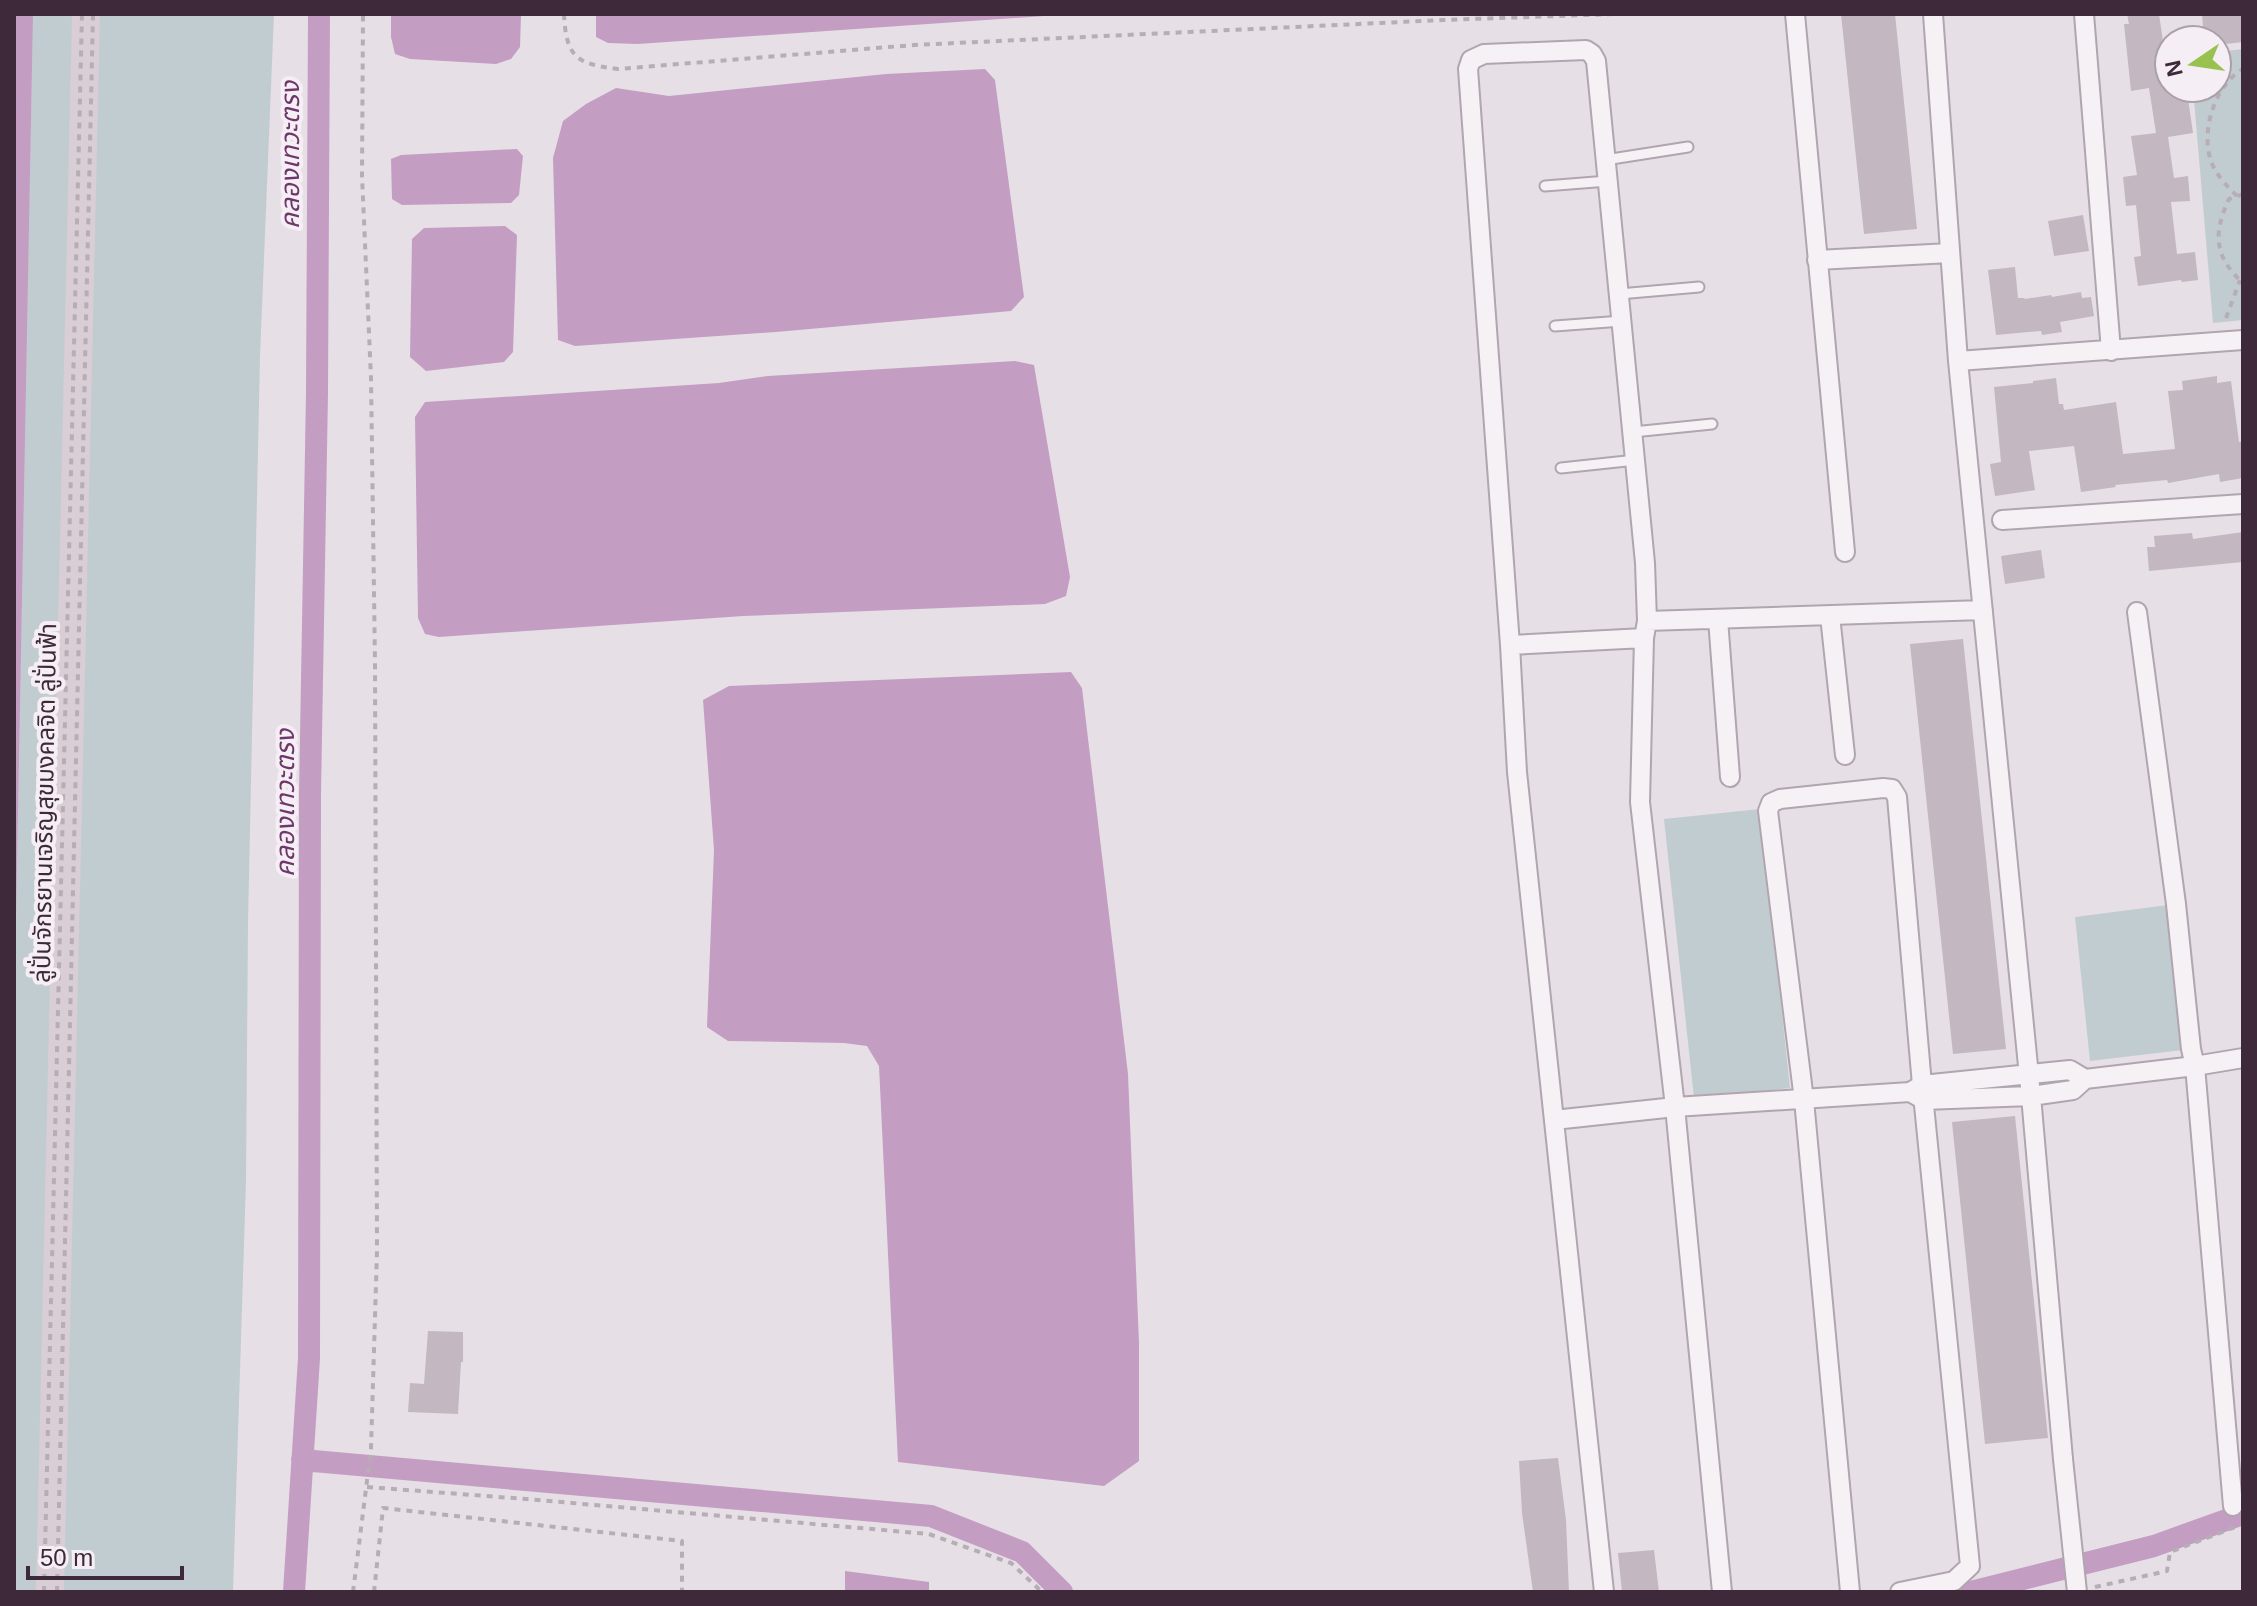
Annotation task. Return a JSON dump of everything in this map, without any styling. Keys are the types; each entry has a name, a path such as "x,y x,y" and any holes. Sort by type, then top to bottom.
{"street":[{"path":"1795,14 1845,552"},
{"path":"1933,14 1958,361 2077,1592"},
{"path":"2084,14 2111,351"},
{"path":"1604,1592 1517,772 1468,69 1471,60 1484,54 1586,50 1596,61 1645,563 1640,802 1675,1107 1722,1592"},
{"path":"1817,260 1950,253"},
{"path":"1958,361 2243,340"},
{"path":"2002,520 2243,504"},
{"path":"1510,645 1718,619 1983,610"},
{"path":"2137,612 2195,1066 2233,1506"},
{"path":"1830,616 1845,755"},
{"path":"1718,619 1730,777"},
{"path":"1850,1592 1804,1100 1768,811 1771,803 1780,799 1883,788 1892,789 1897,797 1919,1092 1970,1566 1954,1581 1900,1592"},
{"path":"1919,1092 2031,1096 2073,1090 2085,1079 2243,1058"},
{"path":"1554,1120 1675,1107 1919,1092 2028,1073 2070,1070 2085,1079"}],"lane":[{"path":"1605,160 1688,147"},
{"path":"1545,186 1608,181"},
{"path":"1619,294 1699,287"},
{"path":"1555,326 1622,321"},
{"path":"1633,432 1712,424"},
{"path":"1561,468 1636,460"}],"path":[{"name":"ลู่ปั่นจักรยานเจริญสุขมงคลจิต ลู่ปั่นฟ้า","path":"44,1592 82,14"},
{"path":"57,1592 93,14"},
{"path":"353,1592 371,1449 377,1235 375,664 371,394 362,176 363,14"},
{"path":"564,14 570,48 580,60 592,66 618,69 914,45 1615,14"},
{"path":"2226,318 2241,282 2224,259 2217,237 2220,216 2229,199 2240,195 2221,179 2212,165 2208,150 2212,110 2219,92 2234,74 2243,69"},
{"path":"367,1487 929,1534 1011,1563 1042,1592"},
{"path":"374,1592 383,1508 682,1541 682,1592"},
{"path":"2107,1585 2167,1571 2170,1552 2242,1524"}],"shaded area":[{"path":"14,14 189,14 152,1592 14,1592"},
{"path":"14,14 33,14 14,1026"},
{"path":"33,14 72,14 36,1592 14,1592 14,1026"},
{"path":"100,14 274,14 260,356 246,1181 233,1592 64,1592"},
{"path":"391,14 521,14 520,47 511,59 496,64 410,59 395,54"},
{"path":"596,14 1073,14 638,44 608,43 596,37"},
{"path":"2243,49 2243,320 2213,323 2194,104 2233,104 2233,50"},
{"path":"985,69 995,80 1024,297 1011,311 575,346 558,340 553,158 563,121 586,104 616,88 669,96 886,74"},
{"path":"517,149 523,156 519,195 511,203 402,205 392,199 391,159 401,155"},
{"path":"505,226 517,235 513,352 504,362 426,371 410,357 412,239 424,228"},
{"path":"1015,361 1034,365 1070,577 1066,596 1045,604 743,616 439,637 425,634 418,618 415,417 425,402"},
{"path":"1071,672 1082,688 1128,1074 1139,1343 1139,1461 1104,1486 898,1462 879,1066 867,1046 728,1041 707,1027 714,850 703,700 729,686"},
{"path":"1760,809 1790,1088 1694,1098 1664,819"},
{"path":"2176,904 2191,1049 2090,1061 2075,917"},
{"path":"845,1571 929,1582 929,1592 845,1592"}],"building":[{"path":"1841,14 1895,14 1917,229 1864,234"},
{"path":"2127,14 2159,14 2160,24 2153,24 2153,104 2189,104 2193,133 2168,137 2174,178 2188,176 2190,201 2171,202 2177,254 2195,252 2198,280 2138,286 2134,257 2141,256 2136,205 2126,206 2123,177 2137,175 2131,136 2156,133 2149,88 2131,91 2124,24 2129,24"},
{"path":"2202,14 2243,14 2243,42 2233,43 2233,24 2203,24"},
{"path":"2083,215 2089,251 2054,256 2048,221"},
{"path":"2015,267 2018,298 2081,292 2082,298 2091,297 2094,316 2060,322 2062,332 1996,335 1988,270"},
{"path":"2217,376 2217,383 2231,381 2239,442 2243,441 2243,478 2220,482 2219,474 2168,483 2167,480 2115,485 2081,492 2074,446 2029,451 2035,490 1995,496 1990,464 2001,462 1994,387 2056,378 2059,404 2063,404 2064,410 2116,402 2123,454 2175,449 2168,391 2183,390 2182,381"},
{"path":"2243,532 2243,562 2149,571 2147,547 2155,547 2154,536 2192,533 2193,539"},
{"path":"2041,550 2045,578 2005,584 2001,556"},
{"path":"1963,639 2006,1049 1953,1054 1910,644"},
{"path":"2015,1116 2048,1438 1985,1444 1952,1122"},
{"path":"428,1331 463,1332 458,1414 408,1412 410,1383 424,1384"},
{"path":"1558,1458 1566,1520 1569,1592 1533,1592 1522,1513 1519,1461"},
{"path":"1654,1550 1659,1592 1622,1592 1618,1553"}],"waterway":[{"name":"คลองเทวะตรง","path":"294,1592 309,1358 310,794 319,14"},
{"path":"302,1460 931,1516 1022,1552 1062,1592"},
{"path":"1971,1592 2154,1546 2243,1514"}]}
